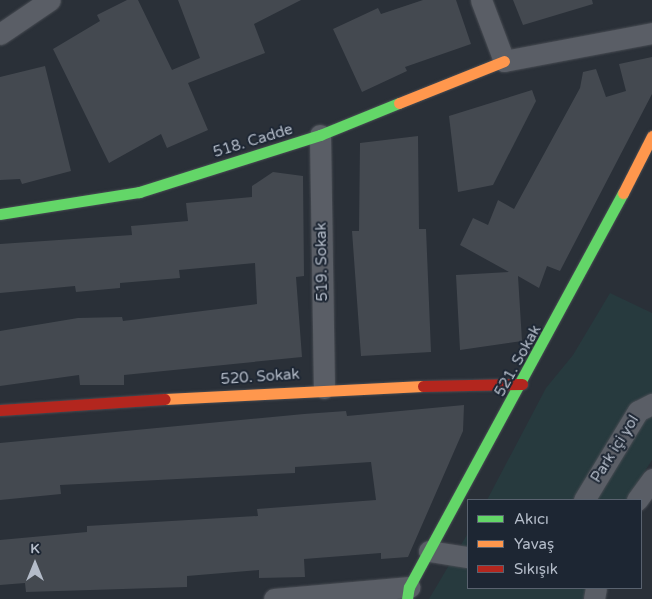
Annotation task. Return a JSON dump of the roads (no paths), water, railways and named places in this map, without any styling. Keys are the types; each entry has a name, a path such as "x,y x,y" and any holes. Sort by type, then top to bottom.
{"street":[{"path":"0,34 50,0"},
{"path":"481,0 504,61 652,33"},
{"name":"518. Cadde","path":"0,214 140,192 320,135 504,61"},
{"name":"519. Sokak","path":"320,135 324,388"},
{"name":"521. Sokak","path":"408,593 429,551 522,384 652,136"},
{"name":"520. Sokak","path":"0,410 324,388 522,384"},
{"name":"Park içi yol","path":"585,499 638,411 652,404"},
{"path":"638,499 652,479"},
{"path":"429,551 467,557"},
{"path":"274,599 408,593"}]}
